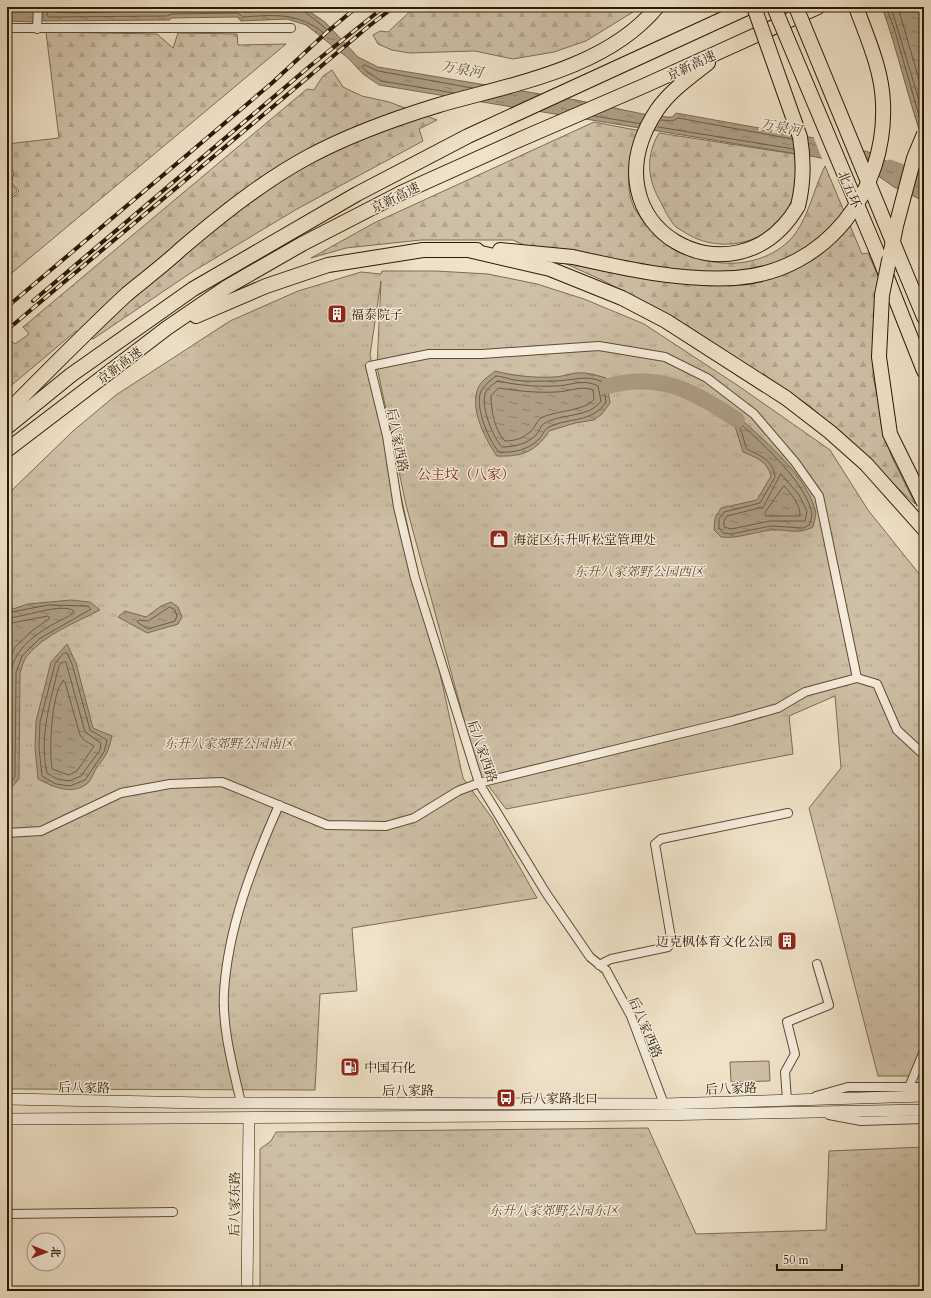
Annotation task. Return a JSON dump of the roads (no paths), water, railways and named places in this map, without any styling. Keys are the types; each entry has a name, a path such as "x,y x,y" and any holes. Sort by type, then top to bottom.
{"highway":[{"path":"7,412 127,294 209,224 271,179 307,157 355,134 414,113 534,78 587,59 624,37 644,21 656,7"},
{"name":"京新高速","path":"7,427 71,375 193,289 357,194 468,136 749,7"},
{"path":"724,50 672,92 657,109 647,128 637,158 636,185 642,206 649,218 659,230 671,239 698,251 728,254 756,247 780,231 789,221 798,206 803,172 803,155 800,137 754,7"},
{"name":"北五环","path":"774,7 877,252 924,371"},
{"name":"北五环","path":"796,7 924,317"},
{"name":"京新高速","path":"7,450 167,328 227,287 302,244 401,192 646,85 818,7"},
{"path":"167,328 266,286 328,265 423,250 512,250 573,257 658,274 700,278 736,278 766,272 790,264 836,233 855,209 869,185 878,155 883,126 883,101 878,72 856,7"},
{"path":"924,134 914,158 896,226 882,296 879,357 890,434 924,503"},
{"path":"468,250 530,263 622,298 666,321 786,398 830,432 866,464 924,529"}],"main road":[{"name":"后八家路","path":"7,1099 241,1103 664,1104 924,1096"},
{"name":"后八家路","path":"7,1119 652,1115 924,1110"},
{"name":"后八家东路","path":"247,1291 249,1118"}],"street":[{"path":"37,29 38,7"},
{"path":"7,28 291,28"},
{"name":"后八家西路","path":"664,1104 631,1016 606,970 590,957 546,893 479,783 415,578 398,507 387,436 370,366 429,354 482,354 599,346 664,357 707,378 754,414 795,462 819,496 857,678"},
{"path":"7,833 41,831 121,793 170,784 222,782 327,825 386,826 414,818 458,791 479,783 738,720 778,708 805,692 857,678 877,684 897,730 924,755"},
{"path":"241,1103 227,1033 224,992 233,931 255,860 279,805"},
{"path":"599,965 611,958 668,947 671,938 655,844 661,839 788,813"},
{"path":"787,1100 785,1072 795,1054 787,1022 829,1005 817,964"},
{"path":"909,1087 924,1051"},
{"name":"后八家路","path":"808,1099 848,1087 924,1087"},
{"name":"后八家路","path":"806,1112 860,1121 924,1119"},
{"path":"7,1214 173,1212"}],"water":[{"path":"7,7 35,7 35,22 7,21"},
{"path":"43,7 303,7 325,22 358,57 378,67 576,100 643,114 672,117 676,113 820,139 872,153 924,182 924,201 894,187 867,168 816,157 379,85 363,74 348,58 306,25 287,19 241,21 237,17 171,18 170,20 43,21"},
{"path":"882,7 924,7 924,144 893,41"},
{"path":"495,371 532,377 557,377 573,373 587,373 606,378 610,403 602,414 594,420 575,423 549,431 539,444 527,452 497,456 487,440 479,421 475,400 481,383"},
{"path":"737,420 744,422 775,450 795,473 810,497 816,511 813,527 803,531 771,530 727,537 721,537 714,530 715,518 721,508 757,500 771,476 764,463 743,452 734,423"},
{"path":"71,600 90,602 100,610 51,635 34,648 24,660 20,673 19,779 9,790 7,788 7,611 28,604"},
{"path":"171,602 178,607 182,617 178,624 147,633 118,617 125,611 146,617 161,606"},
{"path":"67,644 76,663 93,728 112,736 107,753 88,783 82,787 69,790 50,785 38,779 35,748 36,721 51,662"}],"waterway":[{"name":"万泉河","path":"890,164 924,177"},
{"path":"608,386 627,382 644,381 676,387 706,400 737,420"}],"railway":[{"path":"7,307 272,83 327,32 357,7"},
{"path":"33,301 310,66 384,7"},
{"path":"7,330 369,26 394,7"}],"place":[{"name":"福泰院子","path":"337,314"},
{"name":"海淀区东升听松堂管理处","path":"499,539"},
{"name":"迈克枫体育文化公园","path":"787,941"},
{"name":"中国石化","path":"350,1067"},
{"name":"后八家路北口","path":"506,1098"}],"district":[{"name":"公主坟（八家）","path":"466,474"}],"park label":[{"name":"东升八家郊野公园西区","path":"639,571"},
{"name":"东升八家郊野公园南区","path":"229,743"},
{"name":"东升八家郊野公园东区","path":"554,1210"}]}
